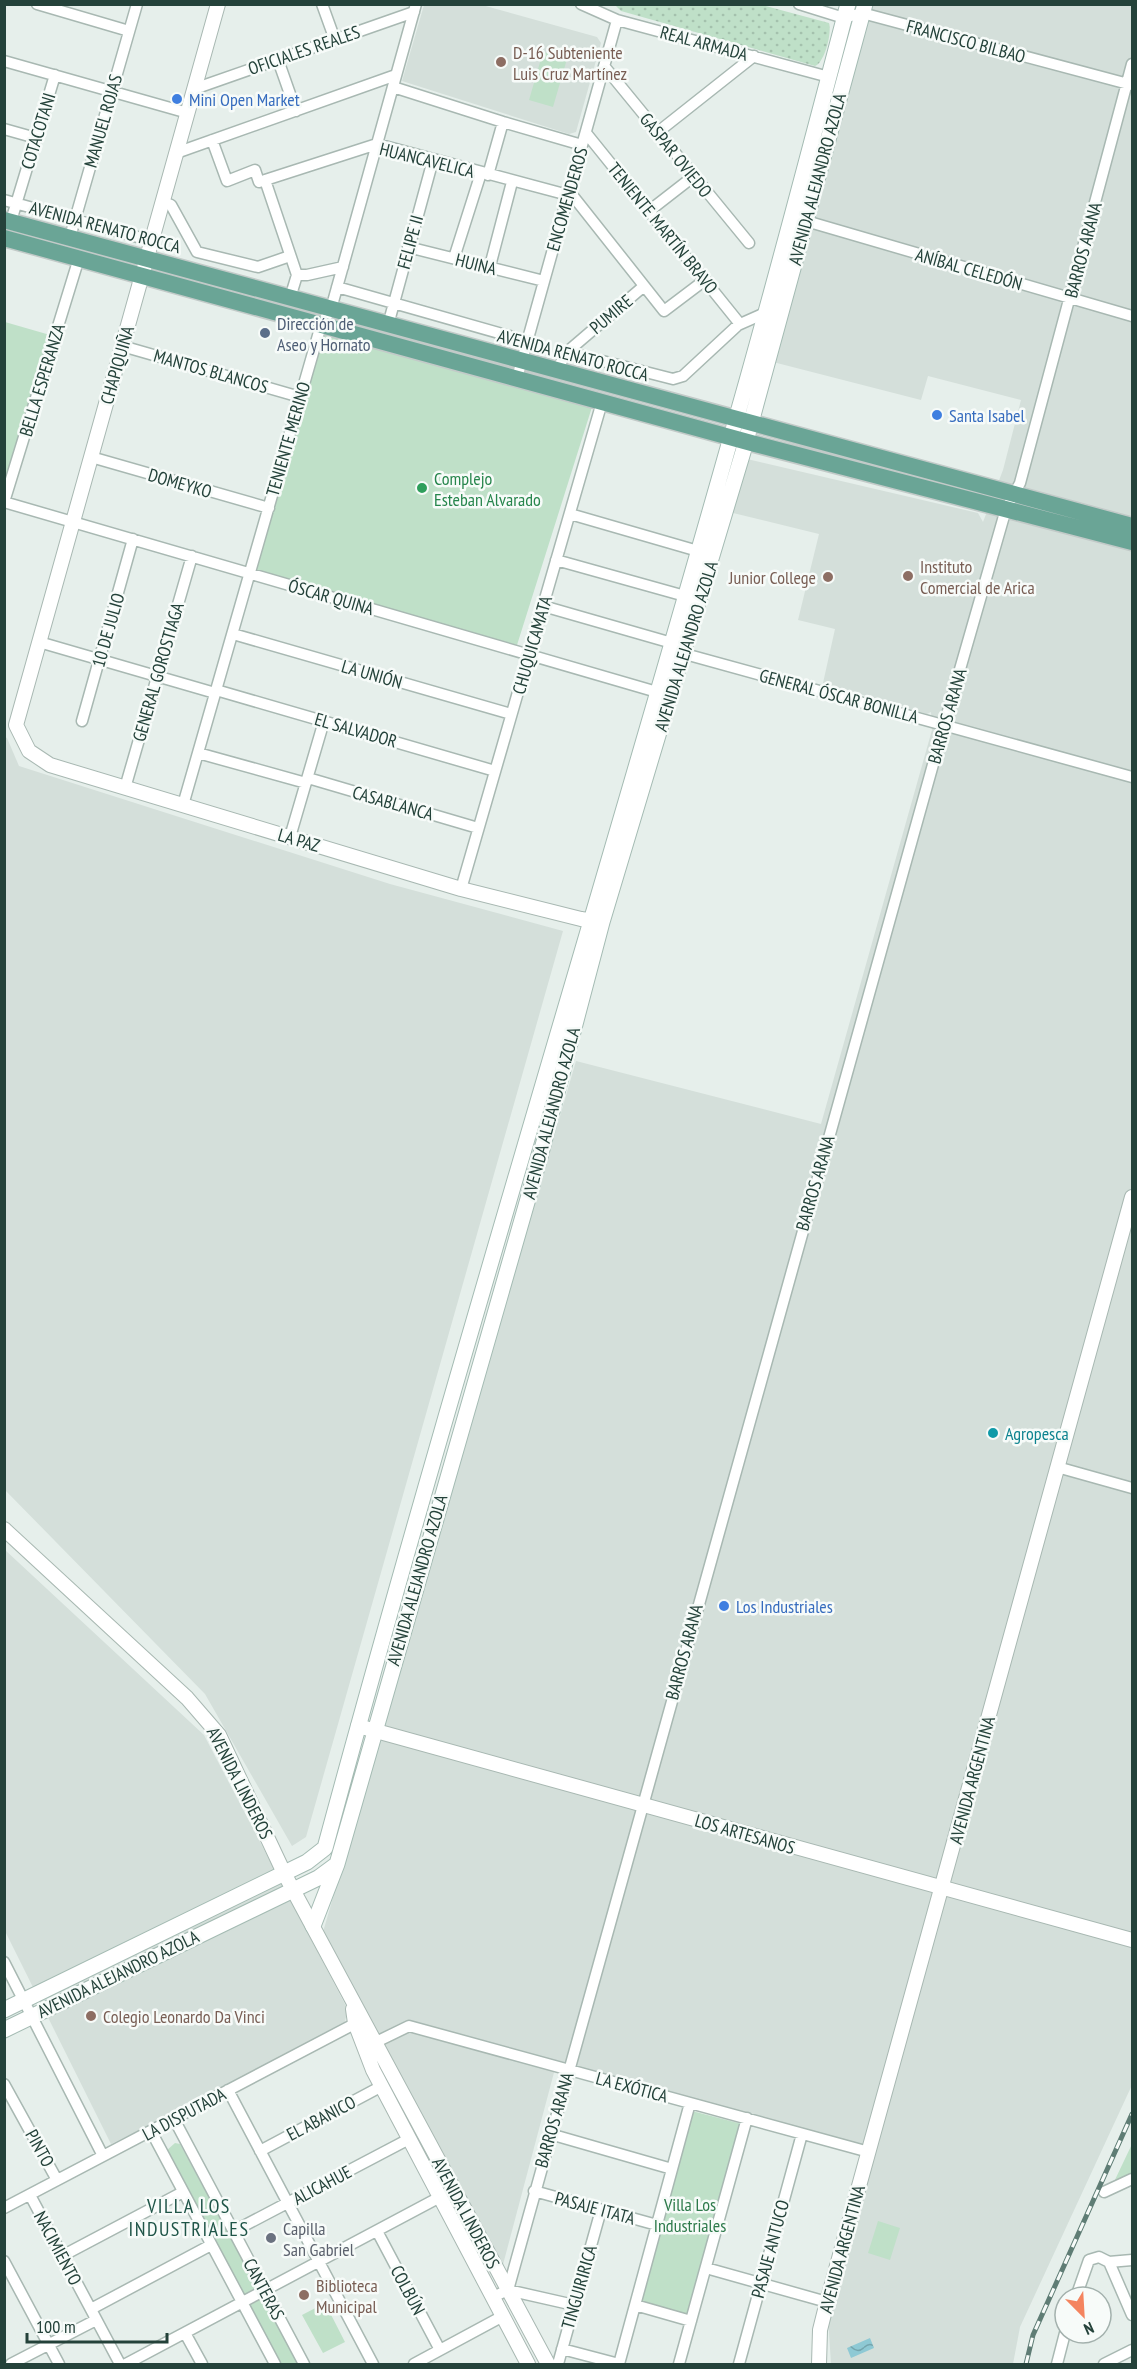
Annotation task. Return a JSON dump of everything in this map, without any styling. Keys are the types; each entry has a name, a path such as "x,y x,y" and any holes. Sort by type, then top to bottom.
{"main road":[{"name":"AVENIDA ALEJANDRO AZOLA","path":"743,422 806,221 863,9"},
{"name":"AVENIDA ALEJANDRO AZOLA","path":"4,2010 285,1874 314,1858 325,1848 448,1405 596,921 685,654 739,440 765,313 846,11"},
{"name":"AVENIDA RENATO ROCCA","path":"8,220 743,422 1132,526"},
{"name":"AVENIDA RENATO ROCCA","path":"4,238 739,440 1132,542"},
{"name":"AVENIDA ALEJANDRO AZOLA","path":"4,2030 318,1878 337,1864 373,1730 540,1157 596,921 657,692 698,551 739,440"},
{"path":"313,1926 337,1864"}],"street":[{"path":"37,4 129,31"},
{"name":"MANUEL ROJAS","path":"70,237 137,4"},
{"name":"CHAPIQUIÑA","path":"10,724 39,642 218,4"},
{"path":"322,4 335,40"},
{"name":"REAL ARMADA","path":"581,4 617,20 829,77"},
{"path":"799,4 846,11 863,9"},
{"name":"OFICIALES REALES","path":"194,89 335,40 415,8"},
{"name":"TENIENTE MERINO","path":"183,805 321,325 331,309 415,8"},
{"name":"FRANCISCO BILBAO","path":"863,9 1130,84"},
{"name":"ENCOMENDEROS","path":"517,378 617,20"},
{"path":"658,132 754,57"},
{"path":"278,60 296,111"},
{"path":"4,61 188,113"},
{"name":"BARROS ARANA","path":"508,2290 944,725 1006,510 1016,495 1071,299 1130,84 1132,64"},
{"name":"GASPAR OVIEDO","path":"604,66 749,243"},
{"name":"COTACOTANI","path":"8,220 10,201 36,138 55,75"},
{"path":"176,153 396,75"},
{"path":"393,87 582,145"},
{"path":"454,258 503,122"},
{"path":"4,129 36,138"},
{"name":"TENIENTE MARTÍN BRAVO","path":"586,133 740,324"},
{"path":"212,140 227,181 255,170 260,182 265,180 297,275 290,298"},
{"name":"HUANCAVELICA","path":"265,180 377,144 512,182 569,193"},
{"name":"FELIPE II","path":"388,325 433,160"},
{"path":"650,211 694,176"},
{"path":"489,266 512,182"},
{"path":"569,193 664,311 705,280"},
{"name":"AVENIDA RENATO ROCCA","path":"10,201 152,242"},
{"name":"AVENIDA RENATO ROCCA","path":"163,202 171,205 197,252 258,267 290,256"},
{"name":"ANÍBAL CELEDÓN","path":"806,221 1132,316"},
{"name":"HUINA","path":"408,247 544,281"},
{"name":"BELLA ESPERANZA","path":"5,502 79,258"},
{"path":"297,275 343,267"},
{"name":"PUMIRE","path":"556,371 567,352 644,286"},
{"name":"AVENIDA RENATO ROCCA","path":"337,287 527,341"},
{"name":"AVENIDA RENATO ROCCA","path":"567,352 673,379 683,376 740,324 765,313"},
{"name":"MANTOS BLANCOS","path":"122,346 300,397"},
{"name":"CHUQUICAMATA","path":"461,889 602,402"},
{"name":"DOMEYKO","path":"91,458 268,508"},
{"name":"ÓSCAR QUINA","path":"5,502 657,692"},
{"path":"570,514 698,551"},
{"name":"10 DE JULIO","path":"82,721 134,539"},
{"name":"GENERAL GOROSTIAGA","path":"125,788 192,556"},
{"path":"556,560 685,596"},
{"path":"543,606 672,643"},
{"name":"LA UNIÓN","path":"232,634 511,714"},
{"name":"EL SALVADOR","path":"39,642 495,771"},
{"name":"GENERAL ÓSCAR BONILLA","path":"685,654 1132,777"},
{"path":"291,837 324,721"},
{"name":"LA PAZ","path":"10,724 24,745 43,761 125,788 461,889 596,921"},
{"name":"CASABLANCA","path":"198,753 307,780 478,828"},
{"name":"AVENIDA ARGENTINA","path":"819,2364 820,2330 827,2302 1132,1197"},
{"path":"1057,1467 1132,1488"},
{"name":"AVENIDA LINDEROS","path":"4,1529 187,1698 213,1726 225,1746 285,1874 352,1998 370,2045 548,2364"},
{"name":"LOS ARTESANOS","path":"358,1726 1132,1940"},
{"path":"4,1962 9,1984 23,2000 32,2016 103,2156"},
{"name":"LA DISPUTADA","path":"6,2204 30,2195 359,2021"},
{"name":"LA EXÓTICA","path":"370,2045 409,2026 869,2152"},
{"name":"AVENIDA LINDEROS","path":"370,2045 382,2086 528,2364"},
{"name":"PINTO","path":"4,2084 57,2180"},
{"name":"EL ABANICO","path":"260,2151 382,2086"},
{"path":"228,2090 373,2364"},
{"path":"562,2349 619,2364 690,2103"},
{"path":"679,2364 747,2118"},
{"name":"CANTERAS","path":"174,2119 304,2364"},
{"name":"CANTERAS","path":"151,2131 275,2364"},
{"path":"550,2134 672,2169"},
{"name":"PASAJE ANTUCO","path":"739,2364 802,2134"},
{"name":"ALICAHUE","path":"234,2231 410,2139"},
{"path":"1104,2192 1132,2179"},
{"name":"PASAJE ITATA","path":"534,2191 657,2225"},
{"path":"62,2256 183,2192"},
{"name":"NACIMIENTO","path":"30,2195 120,2364"},
{"path":"126,2364 440,2197"},
{"name":"TINGUIRIRICA","path":"558,2364 601,2210"},
{"name":"COLBÚN","path":"377,2231 440,2350"},
{"path":"91,2309 211,2245"},
{"path":"1079,2285 1089,2260 1098,2258 1109,2262 1132,2260"},
{"path":"4,2261 59,2364"},
{"path":"1109,2262 1132,2315"},
{"path":"706,2268 827,2302"},
{"path":"493,2297 508,2290 574,2305"},
{"path":"635,2305 691,2320"},
{"path":"414,2364 503,2316"},
{"path":"11,2364 96,2320"},
{"path":"185,2333 202,2364"},
{"path":"1057,2364 1062,2345"},
{"path":"1104,2364 1132,2350"}],"shaded area":[{"name":"D-16 Subteniente Luis Cruz Martínez","path":"424,5 482,5 597,37 601,43 576,132 569,134 402,81"},
{"path":"868,5 1132,5 1132,2085 1020,2327 1013,2364 831,2364 828,2317 874,2150 556,2065 501,2272 323,1932 576,1061 821,1124 932,730 931,712 927,714 823,683 835,629 798,620 819,534 733,513 747,459 978,513 983,522 1003,470 1021,400 928,376 921,400 773,362"},
{"path":"5,737 19,766 390,884 563,931 306,1837 292,1846 205,1694 5,1490"},
{"path":"4,1549 204,1735 348,2010 342,2032 111,2144 5,1931"}],"green space":[{"path":"615,5 762,5 829,23 830,27 825,53 815,66 621,11"},
{"path":"543,52 567,59 553,107 529,100"},
{"path":"5,322 50,335 5,486"},
{"name":"Complejo Esteban Alvarado","path":"323,334 592,407 517,645 253,569"},
{"name":"Villa Los Industriales","path":"692,2111 742,2124 688,2317 639,2304"},
{"path":"175,2143 180,2144 299,2364 279,2364 166,2151"},
{"path":"1132,2144 1132,2174 1113,2184"},
{"path":"878,2221 900,2228 890,2260 868,2253"},
{"path":"325,2303 345,2342 323,2353 302,2315"}],"water":[{"path":"870,2338 874,2348 851,2358 847,2348"}],"railway":[{"path":"1026,2364 1033,2335 1132,2114"}],"place":[{"name":"D-16 Subteniente Luis Cruz Martínez","path":"501,62"},
{"name":"Mini Open Market","path":"177,99"},
{"name":"Dirección de Aseo y Hornato","path":"265,333"},
{"name":"Santa Isabel","path":"937,415"},
{"name":"Complejo Esteban Alvarado","path":"422,488"},
{"name":"Instituto Comercial de Arica","path":"908,576"},
{"name":"Junior College","path":"828,577"},
{"name":"Agropesca","path":"993,1433"},
{"name":"Los Industriales","path":"724,1606"},
{"name":"Colegio Leonardo Da Vinci","path":"91,2016"},
{"name":"Capilla San Gabriel","path":"271,2238"},
{"name":"Biblioteca Municipal","path":"304,2295"}],"district":[{"name":"VILLA LOS INDUSTRIALES","path":"189,2218"}]}
